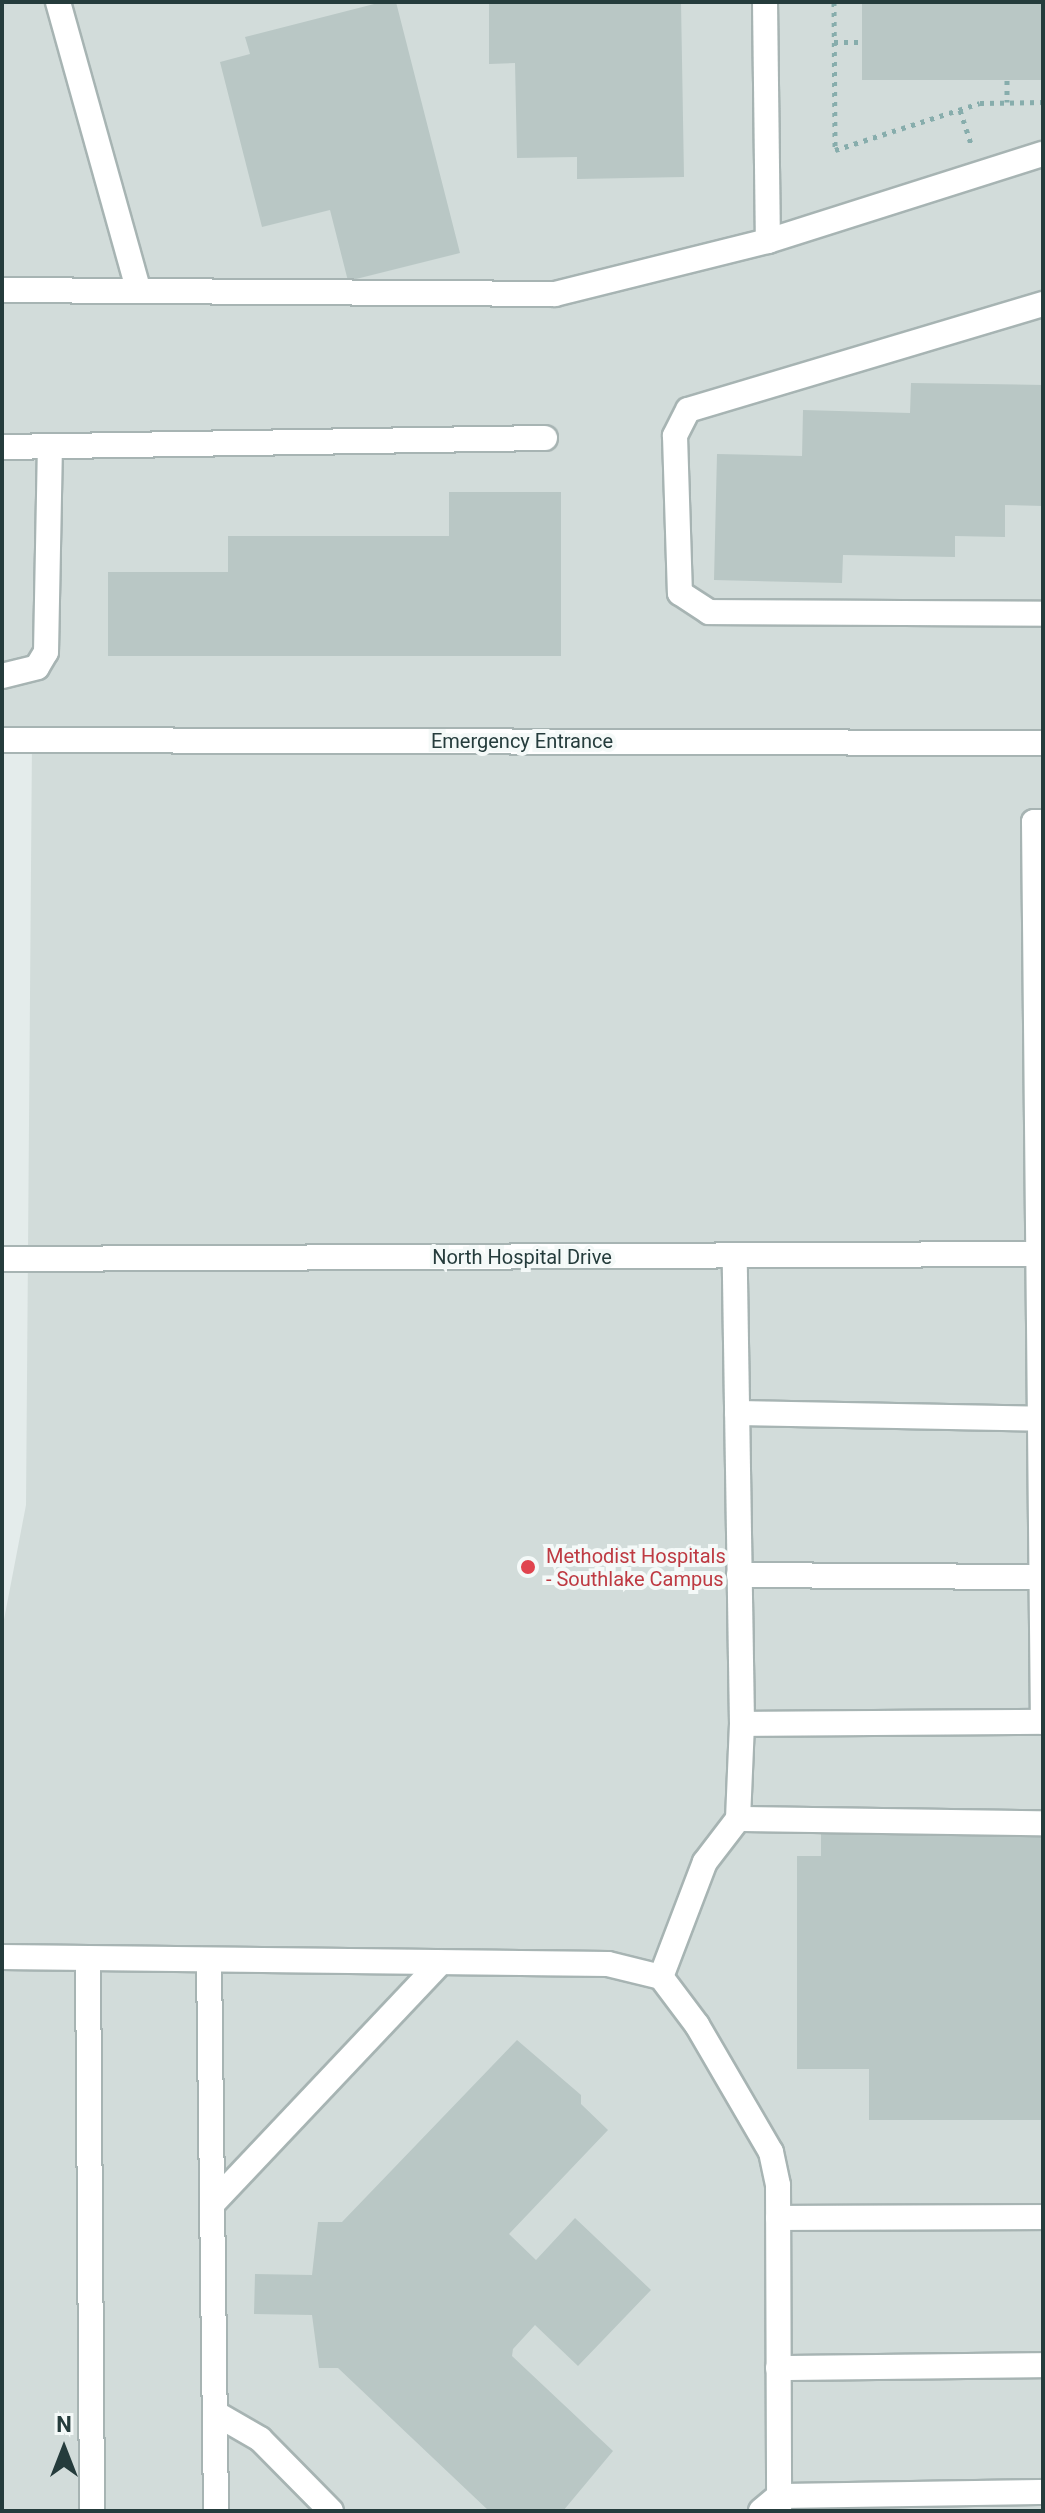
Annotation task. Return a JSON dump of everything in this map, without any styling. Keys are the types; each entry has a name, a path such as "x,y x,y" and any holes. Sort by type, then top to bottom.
{"street":[{"path":"58,2 138,289"},
{"path":"765,2 768,241"},
{"path":"2,290 555,294 768,241 1043,154"},
{"path":"1043,304 688,410 675,436 680,593 709,612 1043,614"},
{"path":"2,447 545,438"},
{"path":"2,676 37,667 46,652 50,447"},
{"name":"Emergency Entrance","path":"2,740 1043,743"},
{"path":"742,1724 1042,1722 1040,1170 1034,822 1043,822"},
{"name":"North Hospital Drive","path":"2,1259 1040,1254"},
{"path":"661,1977 705,1862 738,1819 742,1724 735,1256"},
{"path":"737,1413 1041,1419"},
{"path":"739,1575 1042,1577"},
{"path":"738,1819 1043,1823"},
{"path":"2,1957 608,1964 661,1977 756,2119 771,2152 778,2218 778,2368 773,2506 1043,2492"},
{"path":"88,1960 92,2511"},
{"path":"209,1961 215,2201 216,2511"},
{"path":"215,2201 440,1963"},
{"path":"778,2218 1043,2217"},
{"path":"778,2368 1043,2365"},
{"path":"215,2413 260,2439 331,2511"}],"path":[{"path":"834,2 835,150 980,103 1043,102"},
{"path":"834,42 862,42"},
{"path":"1007,80 1007,102"}],"shaded area":[{"name":"Methodist Hospitals - Southlake Campus","path":"2,2 1043,2 1043,2511 4,2511 2,1630 26,1505 32,741 2,740"}],"building":[{"path":"382,2 396,2 460,253 348,281 330,210 262,227 220,62 250,54 245,37"},
{"path":"489,2 681,2 684,177 577,179 577,157 517,158 515,63 489,64"},
{"path":"862,2 1043,2 1043,80 862,80"},
{"path":"911,383 1043,385 1043,506 1005,505 1005,537 955,536 955,557 843,555 842,583 714,580 717,454 802,456 803,410 910,413"},
{"path":"449,492 561,492 561,656 108,656 108,572 228,572 228,536 449,536"},
{"path":"821,1827 1043,1828 1043,2120 869,2120 869,2069 797,2069 797,1856 821,1856"},
{"path":"517,2040 581,2095 581,2104 608,2130 509,2234 536,2260 575,2218 651,2290 578,2366 535,2325 513,2349 512,2356 613,2451 563,2511 489,2511 338,2368 319,2368 312,2315 254,2314 255,2274 312,2275 318,2222 342,2222"}],"place":[{"name":"Methodist Hospitals - Southlake Campus","path":"528,1567"}]}
